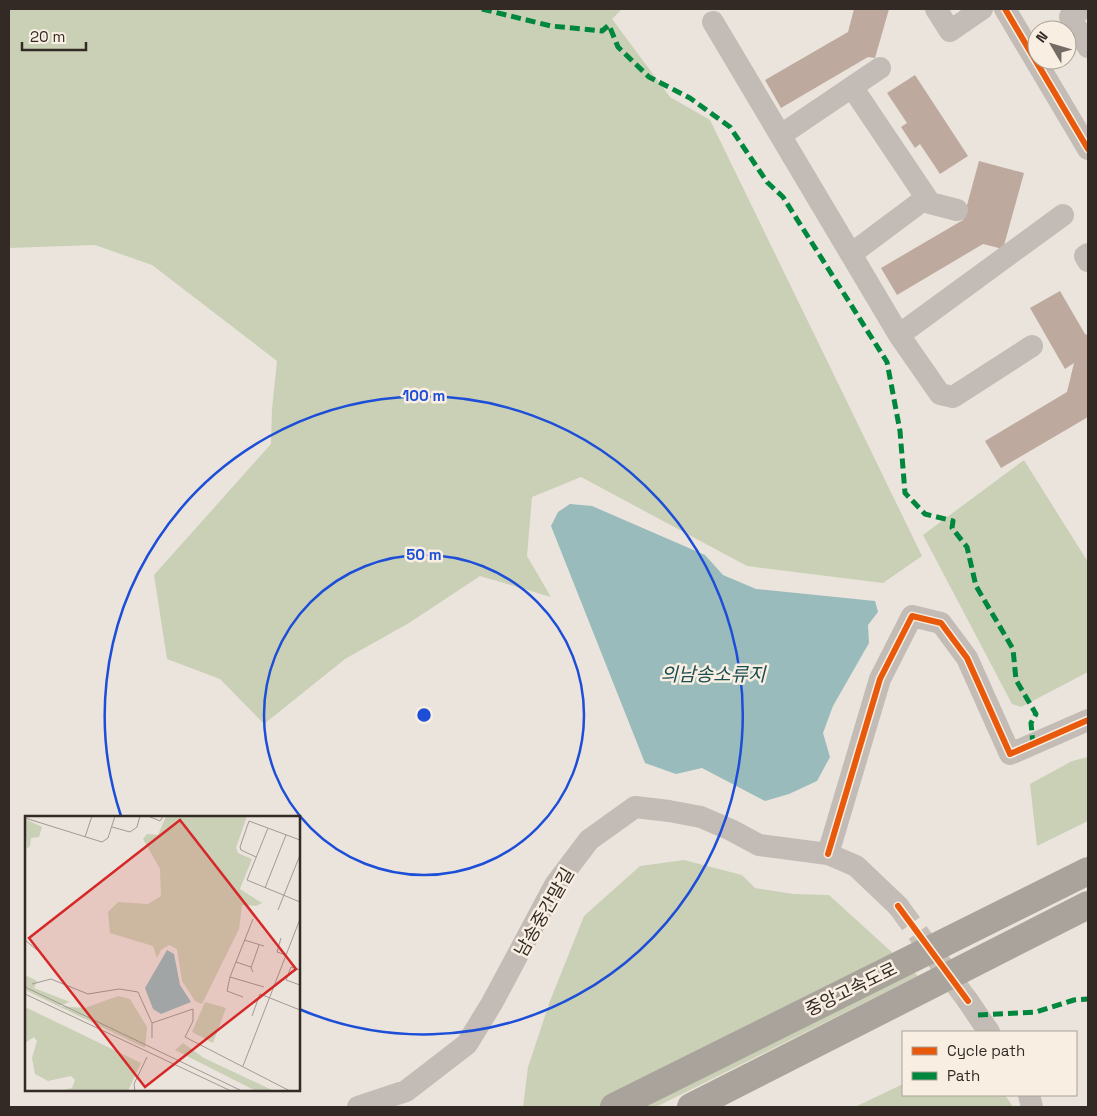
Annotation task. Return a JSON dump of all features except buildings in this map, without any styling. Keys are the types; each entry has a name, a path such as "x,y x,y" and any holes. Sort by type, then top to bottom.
{"highway":[{"name":"중앙고속도로","path":"614,1107 1088,871"},
{"name":"중앙고속도로","path":"691,1107 1088,905"}],"street":[{"path":"936,9 950,31 982,9"},
{"path":"1005,9 1088,149"},
{"path":"1082,9 1070,17 1088,47"},
{"path":"713,22 899,335 940,394 954,396 1032,346"},
{"path":"781,135 880,68"},
{"path":"852,87 930,203 957,210"},
{"path":"851,254 926,198"},
{"path":"899,335 1063,215"},
{"path":"1088,254 1085,256 1088,261"},
{"path":"828,854 880,679 912,616 941,622 967,658 1010,754 1088,720"},
{"name":"남송중간말길","path":"358,1107 406,1091 467,1044 492,1003 556,885 589,840 635,807 701,817 731,830 759,846 828,854 856,866 898,906"},
{"path":"968,1001 988,1031"}],"green space":[{"path":"9,9 622,9 612,19 670,97 710,120 922,556 883,583 747,566 581,477 532,497 527,556 551,597 480,576 409,623 345,659 264,724 220,679 167,659 154,575 271,444 272,409 277,361 152,265 95,245 9,248"},
{"path":"1024,460 1088,562 1088,672 1021,707 1012,704 923,535"},
{"path":"1088,757 1088,821 1037,846 1030,784 1072,761"},
{"path":"684,860 742,875 755,888 793,894 829,895 918,976 656,1107 523,1107 528,1067 550,1001 584,916 640,866"},
{"path":"902,1084 902,1096 1006,1096 1013,1107 855,1107"}],"water":[{"name":"의남송소류지","path":"570,504 592,506 705,555 723,575 756,589 875,601 878,612 868,625 869,643 833,706 823,733 830,757 817,781 789,794 765,801 702,768 676,774 645,763 551,526 558,512"}],"tunnel":[{"path":"898,906 968,1001"}],"marked path":[{"path":"482,9 551,26 602,31 609,25 618,47 649,77 690,98 730,127 767,182 783,197 887,362 900,431 905,493 925,514 953,521 952,528 967,547 976,586 1013,649 1016,680 1036,714 1031,723 1033,745"},
{"path":"978,1015 1036,1012 1074,1000 1088,999"}],"cycle path":[{"path":"1005,9 1088,149"},
{"path":"828,854 880,679 912,616 941,623 967,658 1010,754 1088,720"},
{"path":"898,906 968,1001"}]}
